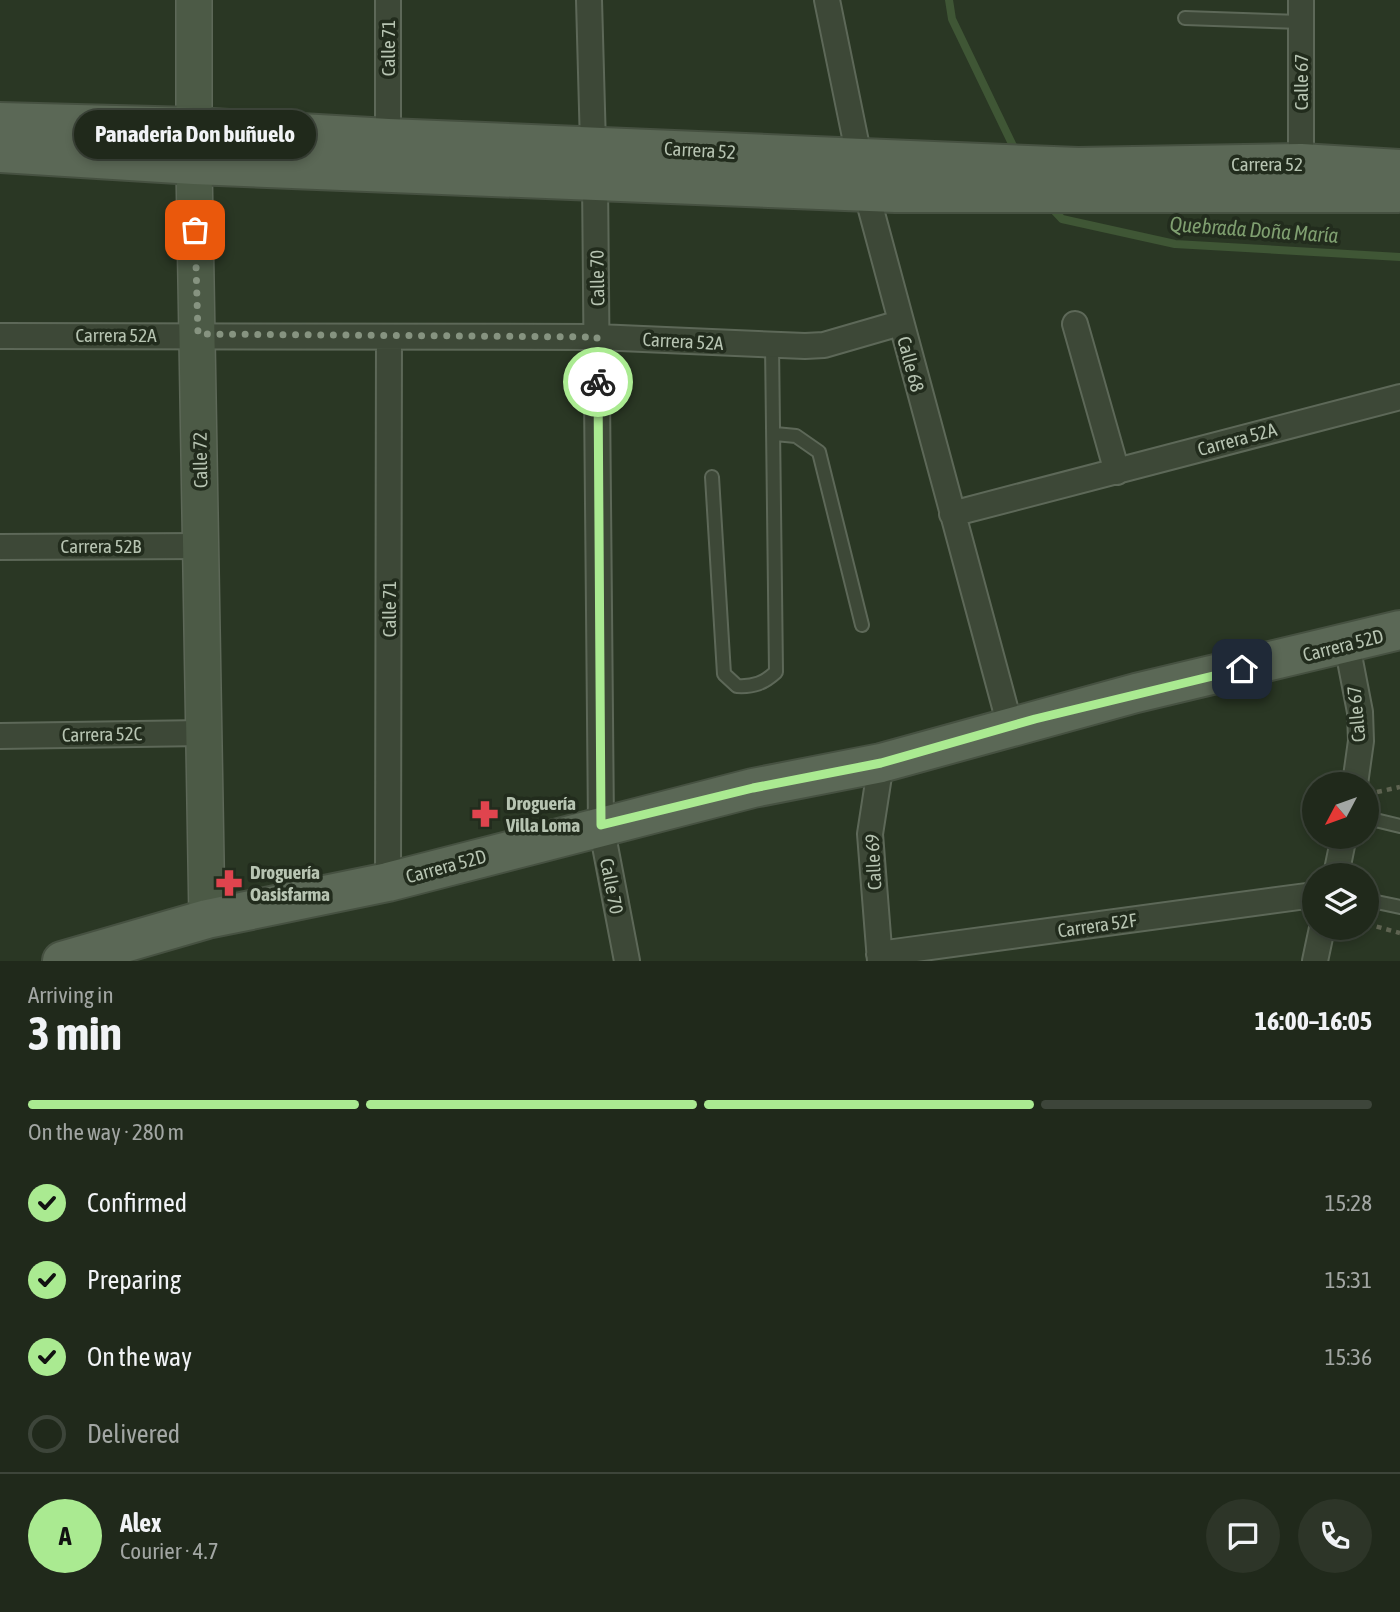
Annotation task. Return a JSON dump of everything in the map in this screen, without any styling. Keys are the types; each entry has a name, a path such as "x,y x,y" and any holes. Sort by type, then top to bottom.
{"main road":[{"name":"Carrera 52","path":"0,122 194,127 388,138 594,162"},
{"name":"Carrera 52","path":"0,153 194,165 594,162 862,175 1400,192"},
{"name":"Carrera 52","path":"1083,181 1301,163 1400,169"},
{"name":"Carrera 52D","path":"62,961 110,954 207,919 388,882 753,788 881,763 1010,726 1400,630"}],"street":[{"name":"Calle 72","path":"194,0 194,165 207,919"},
{"name":"Calle 71","path":"388,0 388,138"},
{"name":"Calle 70","path":"589,0 597,337 601,825 627,961"},
{"name":"Calle 68","path":"827,0 862,175 1010,726"},
{"name":"Calle 67","path":"1301,11 1301,163"},
{"name":"Carrera 52A","path":"0,335 597,337 824,345 900,323"},
{"path":"1075,324 1117,472"},
{"name":"Calle 71","path":"388,882 389,337"},
{"name":"Carrera 52A","path":"952,514 1400,397"},
{"name":"Carrera 52B","path":"0,547 202,546"},
{"name":"Calle 67","path":"1347,645 1360,712 1361,741 1357,772"},
{"name":"Carrera 52C","path":"0,736 204,733"},
{"name":"Calle 69","path":"880,958 870,834 881,763"},
{"name":"Carrera 52F","path":"880,958 1302,897"},
{"path":"1315,961 1319,940"}],"lane":[{"path":"1185,18 1301,11"},
{"path":"712,477 724,674 737,686 751,687 766,681 776,672 772,345"},
{"path":"775,434 796,436 819,452 862,625"},
{"path":"1379,821 1400,826"},
{"path":"1379,903 1400,907"}],"path":[{"path":"1379,791 1400,787"},
{"path":"1379,927 1400,933"}],"waterway":[{"name":"Quebrada Doña María","path":"949,0 952,19 1016,152"},
{"name":"Quebrada Doña María","path":"1048,204 1062,219 1175,244 1400,257"}],"way so far":[{"path":"195,230 198,334 597,337 598,382"}],"place":[{"name":"Panaderia Don buñuelo","path":"195,230"},
{"name":"Droguería Villa Loma","path":"485,814"},
{"name":"Droguería Oasisfarma","path":"229,883"}],"route":[{"path":"598,382 601,825 753,788 881,763 1035,719 1242,669"}]}
